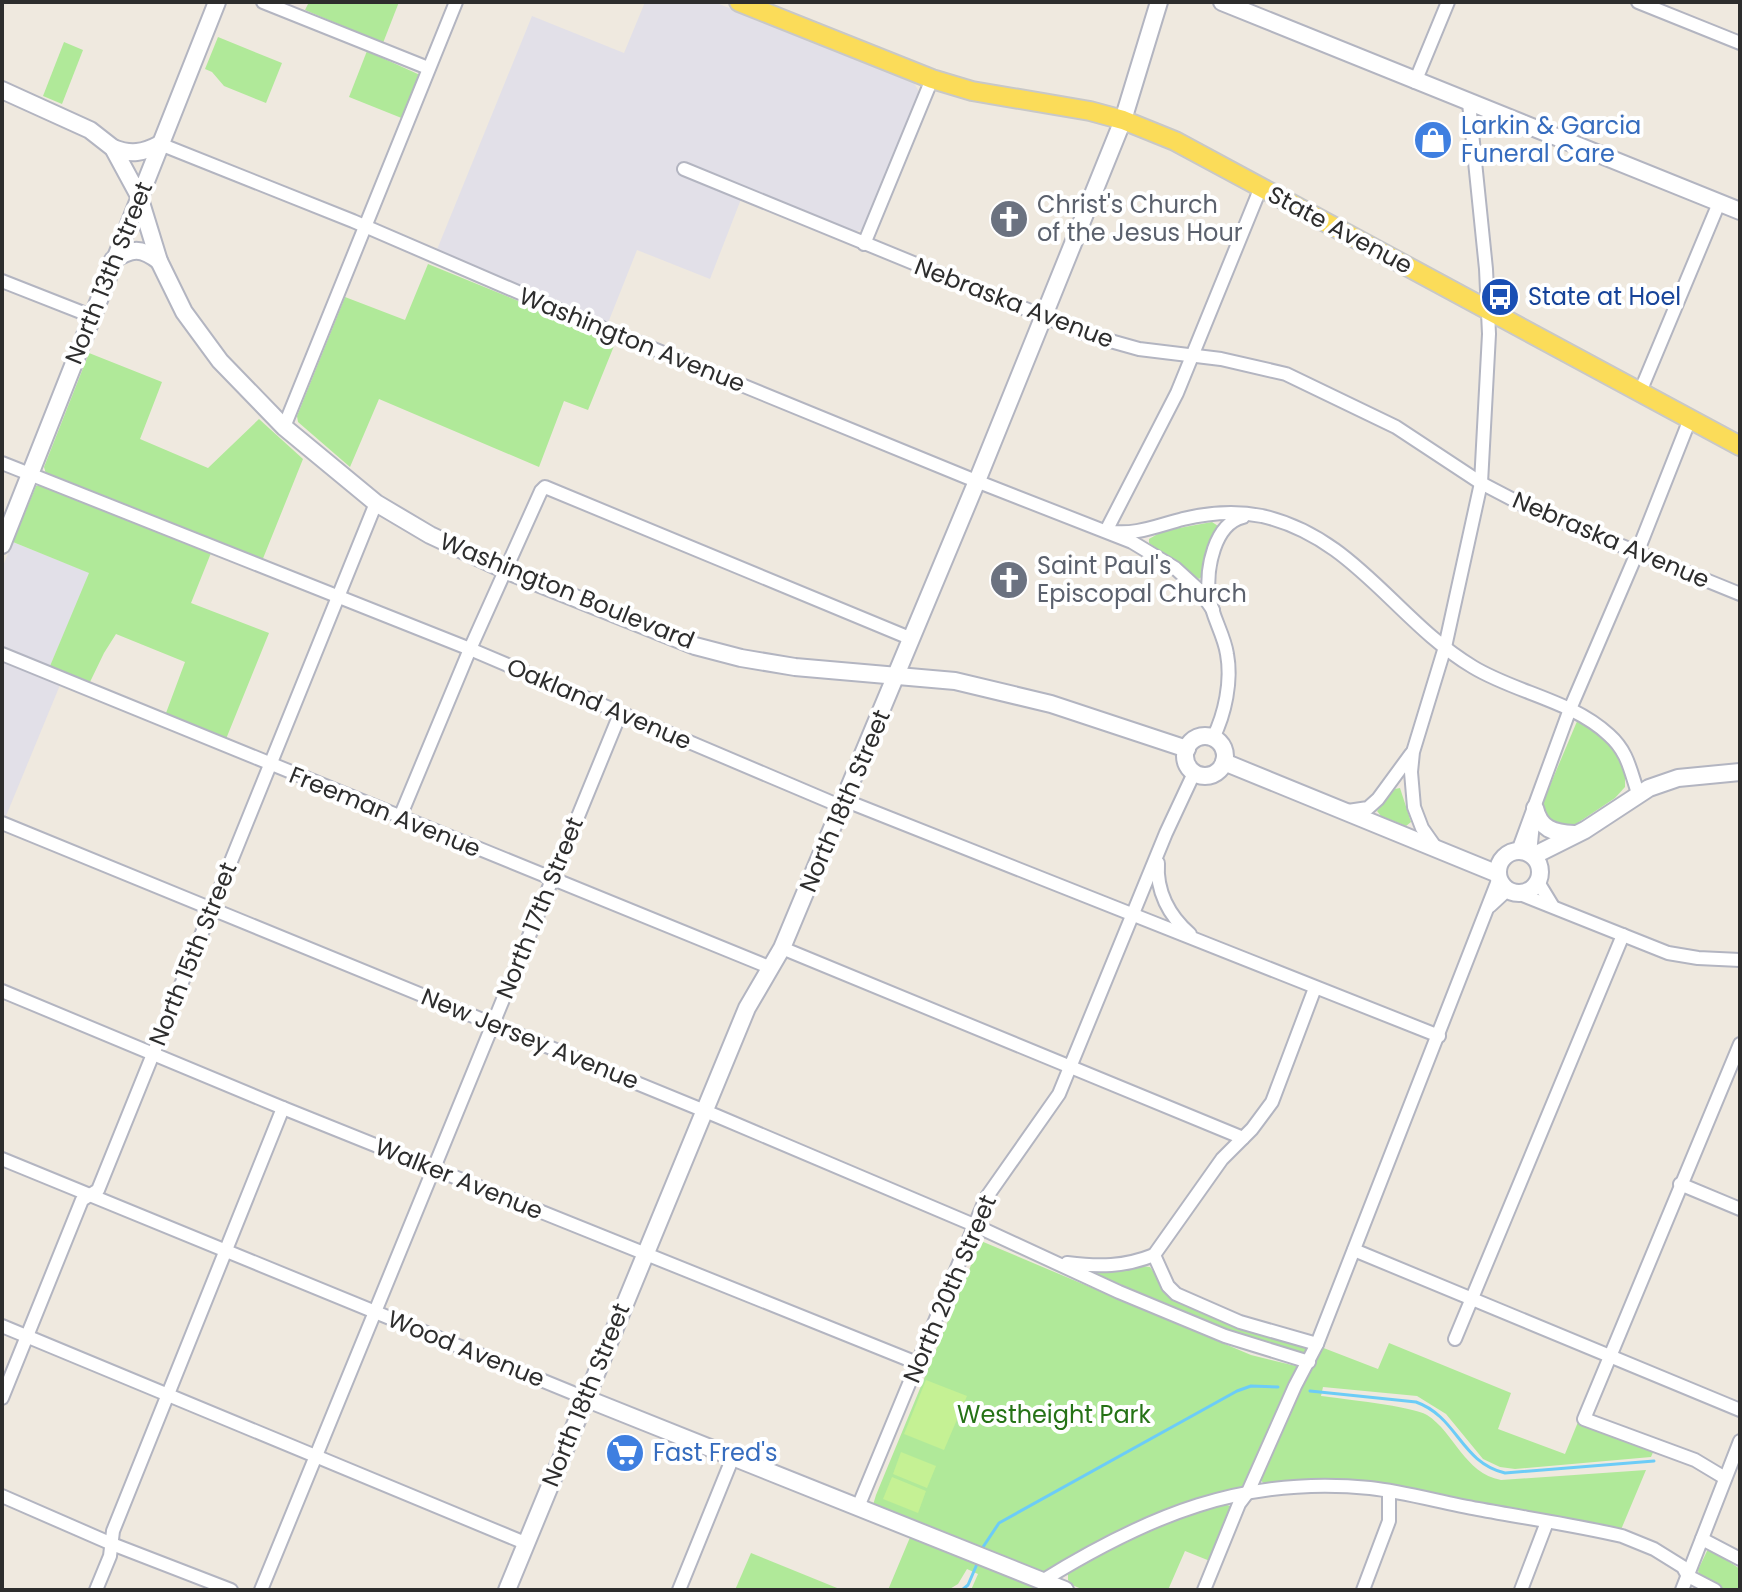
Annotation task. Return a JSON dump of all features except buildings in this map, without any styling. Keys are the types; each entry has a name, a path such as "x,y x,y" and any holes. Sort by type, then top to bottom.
{"main road":[{"name":"State Avenue","path":"739,2 932,79 972,91 1090,111 1123,120 1175,141 1740,446"}],"street":[{"name":"North 13th Street","path":"2,545 217,2"},
{"path":"263,2 428,68"},
{"path":"284,427 456,2"},
{"name":"North 18th Street","path":"507,1590 747,1008 782,948 898,676 1123,120 1159,2"},
{"path":"1222,2 1740,211"},
{"path":"1415,82 1448,2"},
{"path":"1638,2 1740,43"},
{"path":"864,244 932,79"},
{"name":"Washington Boulevard","path":"2,90 70,119 113,148 139,196 159,261 184,312 220,361 284,427 376,503 430,535 505,570 695,646 795,667 955,681 1051,704 1187,749"},
{"path":"1439,852 1422,828 1411,791 1413,752 1445,647 1481,483 1489,334 1469,103"},
{"path":"113,148 124,153 138,153 160,144"},
{"name":"Washington Avenue","path":"160,144 1143,547 1175,568 1199,590 1213,610"},
{"name":"Nebraska Avenue","path":"684,169 1113,343 1256,366 1286,374 1396,427 1481,483 1531,509 1740,594"},
{"path":"1106,531 1154,441 1261,187"},
{"path":"1640,392 1719,203"},
{"path":"113,260 138,249 159,261"},
{"path":"2,281 91,316"},
{"path":"1519,871 1535,808 1570,709 1690,419"},
{"name":"Oakland Avenue","path":"2,463 470,649 833,803 854,804 1439,1036"},
{"path":"400,817 470,649 545,487 912,639"},
{"name":"North 15th Street","path":"2,1398 82,1200 98,1190 376,503"},
{"name":"Washington Avenue","path":"1106,531 1135,533 1205,515 1239,513 1262,516 1301,529 1330,544 1445,647 1474,668 1593,721 1622,747 1638,793"},
{"path":"1213,738 1222,714 1228,676 1227,655 1209,597 1212,562 1223,529 1236,519 1262,516"},
{"name":"Freeman Avenue","path":"2,654 769,967"},
{"name":"North 17th Street","path":"261,1590 620,714"},
{"path":"1197,738 1213,738 1224,751 1224,762 1212,775 1194,773 1186,762 1187,749 1197,738"},
{"path":"1330,808 1347,811 1368,808 1389,787 1413,752"},
{"path":"1224,762 1439,852 1519,871 1552,905 1668,953 1740,960"},
{"path":"1535,808 1538,821 1543,826 1557,832 1580,832 1638,793 1678,778 1740,772"},
{"name":"North 20th Street","path":"858,1507 986,1198 1059,1094 1166,833 1194,773"},
{"name":"New Jersey Avenue","path":"2,823 704,1110 1225,1336 1309,1362"},
{"path":"1204,1590 1239,1504 1248,1492 1317,1344 1490,906 1519,871 1578,840 1580,832"},
{"name":"Oakland Avenue","path":"1166,833 1158,860 1159,886 1169,911 1197,939"},
{"path":"1519,871 1552,905"},
{"path":"1455,1339 1623,935"},
{"path":"782,948 1243,1138"},
{"path":"1315,988 1272,1102 1222,1159 1154,1255 1168,1286 1176,1294 1240,1322 1317,1344"},
{"name":"Walker Avenue","path":"2,991 283,1108 917,1363"},
{"path":"1725,1478 1695,1460 1584,1419 1740,1044"},
{"path":"96,1590 110,1556 113,1531 166,1394 283,1108"},
{"name":"Wood Avenue","path":"2,1159 1064,1590"},
{"path":"1680,1184 1740,1209"},
{"path":"1354,1250 1740,1410"},
{"name":"New Jersey Avenue","path":"1055,1262 1106,1268 1134,1263 1154,1255"},
{"path":"2,1326 525,1543"},
{"path":"1682,1590 1740,1441"},
{"path":"679,1590 733,1457"},
{"path":"1042,1581 1083,1555 1160,1518 1213,1500 1248,1492 1334,1487 1382,1489 1389,1493 1622,1536 1654,1549 1683,1567 1688,1576 1715,1590"},
{"path":"1363,1590 1389,1521 1389,1493"},
{"path":"2,1496 112,1544 231,1590"},
{"path":"1521,1590 1547,1522"},
{"path":"1702,1539 1740,1559"}],"shaded area":[{"path":"645,2 714,2 913,81 919,92 863,230 848,232 745,189 710,279 637,250 608,323 436,252 532,16 624,53"},
{"path":"13,542 90,573 50,666 2,647 2,568"},
{"path":"2,660 60,685 6,816 2,814"}],"green space":[{"path":"309,2 399,2 383,43 305,10"},
{"path":"218,37 282,63 266,103 224,86 212,72 205,69"},
{"path":"64,42 83,50 62,104 43,96"},
{"path":"367,51 420,75 404,119 349,97"},
{"path":"428,264 616,341 588,410 564,401 539,467 379,399 350,467 298,422 297,416 345,297 405,320"},
{"path":"89,353 162,382 140,439 208,468 259,419 303,459 262,561 46,474 44,467"},
{"path":"42,485 211,553 191,603 269,633 226,739 166,713 185,662 116,634 90,682 50,666 89,573 13,542 36,486"},
{"path":"1212,522 1218,526 1205,574 1199,579 1149,543 1149,539 1163,531"},
{"path":"1578,719 1582,719 1615,747 1625,769 1625,787 1615,798 1570,828 1556,827 1540,809"},
{"path":"1400,788 1411,822 1406,826 1381,816 1377,811 1395,789"},
{"name":"Westheight Park","path":"981,1241 1251,1355 1296,1366 1297,1372 1247,1485 1132,1525 1045,1573 873,1505"},
{"path":"1150,1267 1166,1290 1308,1347 1307,1351 1289,1352 1088,1273 1088,1269 1111,1271"},
{"path":"1389,1343 1511,1393 1498,1429 1565,1454 1578,1422 1654,1450 1651,1457 1515,1469 1500,1467 1483,1459 1446,1414 1417,1396 1323,1387 1321,1396 1392,1406 1427,1415 1478,1469 1501,1480 1646,1470 1620,1532 1366,1482 1265,1484 1260,1480 1321,1347 1378,1369"},
{"path":"926,1380 967,1396 944,1450 904,1434"},
{"path":"901,1452 936,1466 927,1488 893,1474"},
{"path":"892,1477 926,1491 918,1513 883,1499"},
{"path":"1224,1504 1230,1506 1230,1512 1210,1561 1185,1551 1168,1590 1084,1590 1068,1580 1068,1574 1125,1542 1182,1517"},
{"path":"911,1535 1040,1590 971,1590 978,1574 967,1569 958,1584 948,1590 888,1590"},
{"path":"1707,1551 1713,1551 1740,1569 1740,1590 1724,1590 1699,1576 1698,1570"},
{"path":"751,1553 842,1590 735,1590"}],"waterway":[{"path":"983,1547 999,1523 1237,1391 1251,1386 1278,1387"},
{"path":"1310,1391 1416,1402 1441,1418 1478,1459 1505,1473 1654,1461"},
{"path":"962,1590 968,1585 977,1564"}],"place":[{"name":"Larkin & Garcia Funeral Care","path":"1433,140"},
{"name":"Christ's Church of the Jesus Hour","path":"1009,219"},
{"name":"State at Hoel","path":"1500,297"},
{"name":"Saint Paul's Episcopal Church","path":"1009,580"},
{"name":"Fast Fred's","path":"625,1453"}]}
